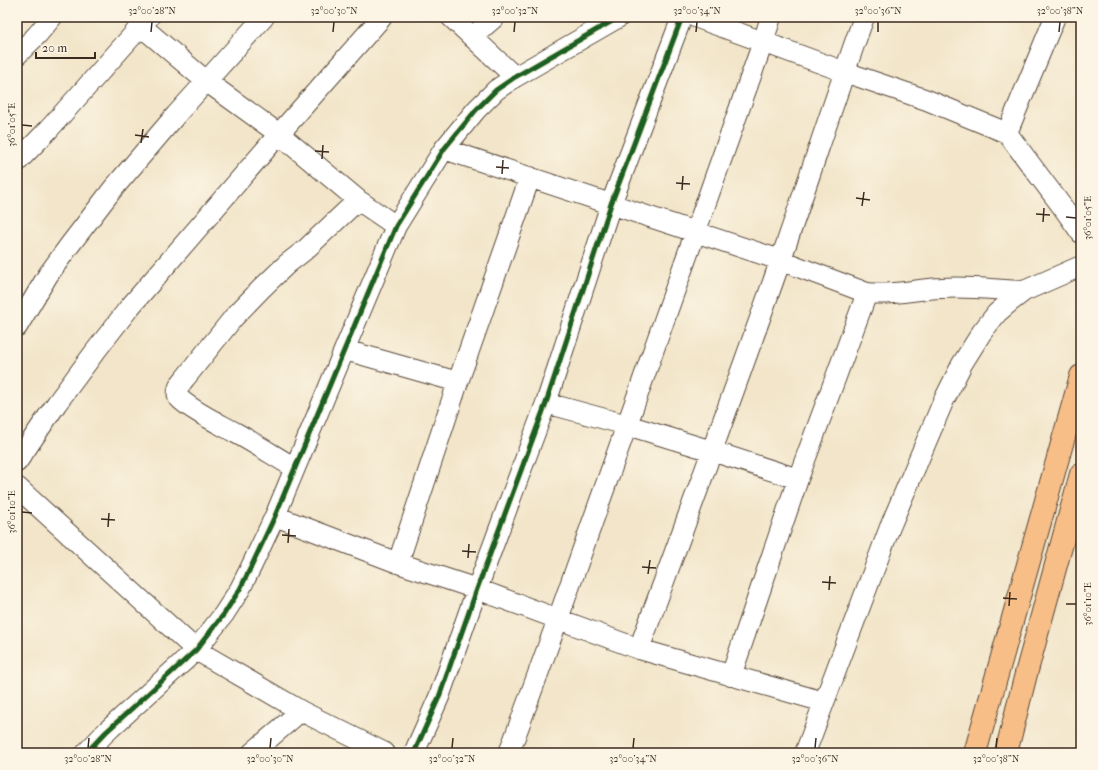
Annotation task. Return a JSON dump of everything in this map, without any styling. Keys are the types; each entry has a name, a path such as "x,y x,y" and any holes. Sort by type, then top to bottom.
{"main road":[{"path":"975,753 1081,376"},
{"path":"1006,753 1081,474"}],"street":[{"path":"17,55 38,35 52,17"},
{"path":"17,327 48,275 112,190 206,81 264,17"},
{"path":"17,462 57,403 129,308 382,17"},
{"path":"451,17 515,77"},
{"path":"472,37 495,17"},
{"path":"414,753 438,697 546,403 611,204 682,17"},
{"path":"695,17 926,100 1007,133 1081,233"},
{"path":"509,753 558,619 771,17"},
{"path":"639,649 780,260 864,17"},
{"path":"1007,133 1055,17"},
{"path":"86,753 106,732 196,650 224,614 240,589 275,516 396,226 444,148 476,110 496,90 515,77 616,18"},
{"path":"17,162 49,129 145,22 206,81 279,134 358,200 396,226"},
{"path":"444,148 780,260 867,292 876,294 891,294 942,288 1024,291"},
{"path":"398,563 458,382 530,177"},
{"path":"295,468 182,401 178,397 178,389 234,316 262,288 358,200"},
{"path":"805,753 890,527 943,402 962,364 982,332 997,313 1011,301 1024,291 1081,266"},
{"path":"731,676 798,479 867,292"},
{"path":"345,350 458,382"},
{"path":"546,403 712,450 798,479"},
{"path":"17,487 196,650 301,711 385,753"},
{"path":"275,516 398,563 477,589 639,649 824,702"},
{"path":"252,753 301,711"}],"cycle path":[{"path":"86,753 106,732 196,650 224,614 240,589 275,516 396,226 444,149 476,110 496,90 515,77 619,17"},
{"path":"414,753 439,697 477,589 546,403 611,204 682,17"}]}
